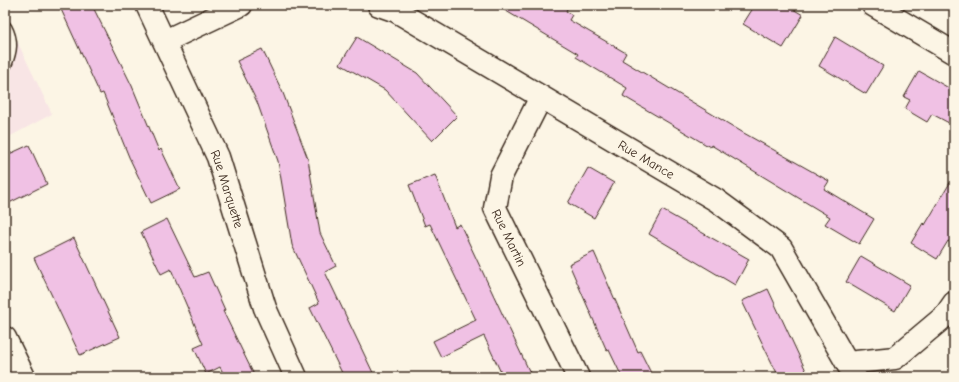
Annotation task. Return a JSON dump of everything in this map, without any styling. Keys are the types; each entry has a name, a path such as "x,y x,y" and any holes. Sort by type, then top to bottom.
{"street":[{"name":"Rue Marquette","path":"147,5 218,157 265,308 296,377"},
{"path":"165,41 241,5"},
{"name":"Rue Mance","path":"379,5 396,12 716,200 781,248 851,370"},
{"path":"873,5 954,53"},
{"name":"Rue Martin","path":"541,97 501,176 495,208 578,377"},
{"path":"851,370 895,358 945,316 954,303"},
{"path":"5,338 24,377"}],"lane":[{"path":"5,28 10,39 10,48 5,64"}],"shaded area":[{"path":"5,16 52,114 5,139"}],"building":[{"path":"59,5 92,5 132,86 159,151 161,149 180,189 151,203 129,157 103,93 100,94"},
{"path":"496,5 569,5 566,11 572,15 569,20 626,53 622,60 742,132 829,181 824,189 874,219 859,244 825,224 830,217 711,145 710,147 623,96 627,88 576,57 578,54"},
{"path":"755,5 786,5 803,15 783,48 743,24"},
{"path":"357,37 417,73 457,116 432,141 385,90 340,64"},
{"path":"835,37 883,66 866,94 819,66"},
{"path":"262,49 283,93 308,159 320,233 336,266 325,272 375,377 344,377 310,308 319,303 292,245 278,161 257,102 237,61"},
{"path":"919,71 954,91 954,114 949,123 932,114 927,122 905,109 910,100 904,97"},
{"path":"29,145 47,184 5,205 5,156"},
{"path":"588,168 614,183 594,218 568,203"},
{"path":"435,175 455,227 460,224 532,377 503,377 484,336 441,357 433,341 476,320 430,224 425,226 409,185"},
{"path":"954,176 954,244 948,241 937,259 911,243 923,223 925,225"},
{"path":"662,210 749,259 735,285 649,234"},
{"path":"167,219 195,277 208,272 225,310 223,311 255,377 225,377 220,367 206,374 194,348 203,344 171,269 161,274 141,232"},
{"path":"74,238 120,337 80,355 34,258"},
{"path":"594,252 638,352 640,351 653,377 622,377 609,350 607,351 569,264"},
{"path":"861,256 910,285 895,311 846,282"},
{"path":"768,289 809,377 779,377 742,301"}]}
